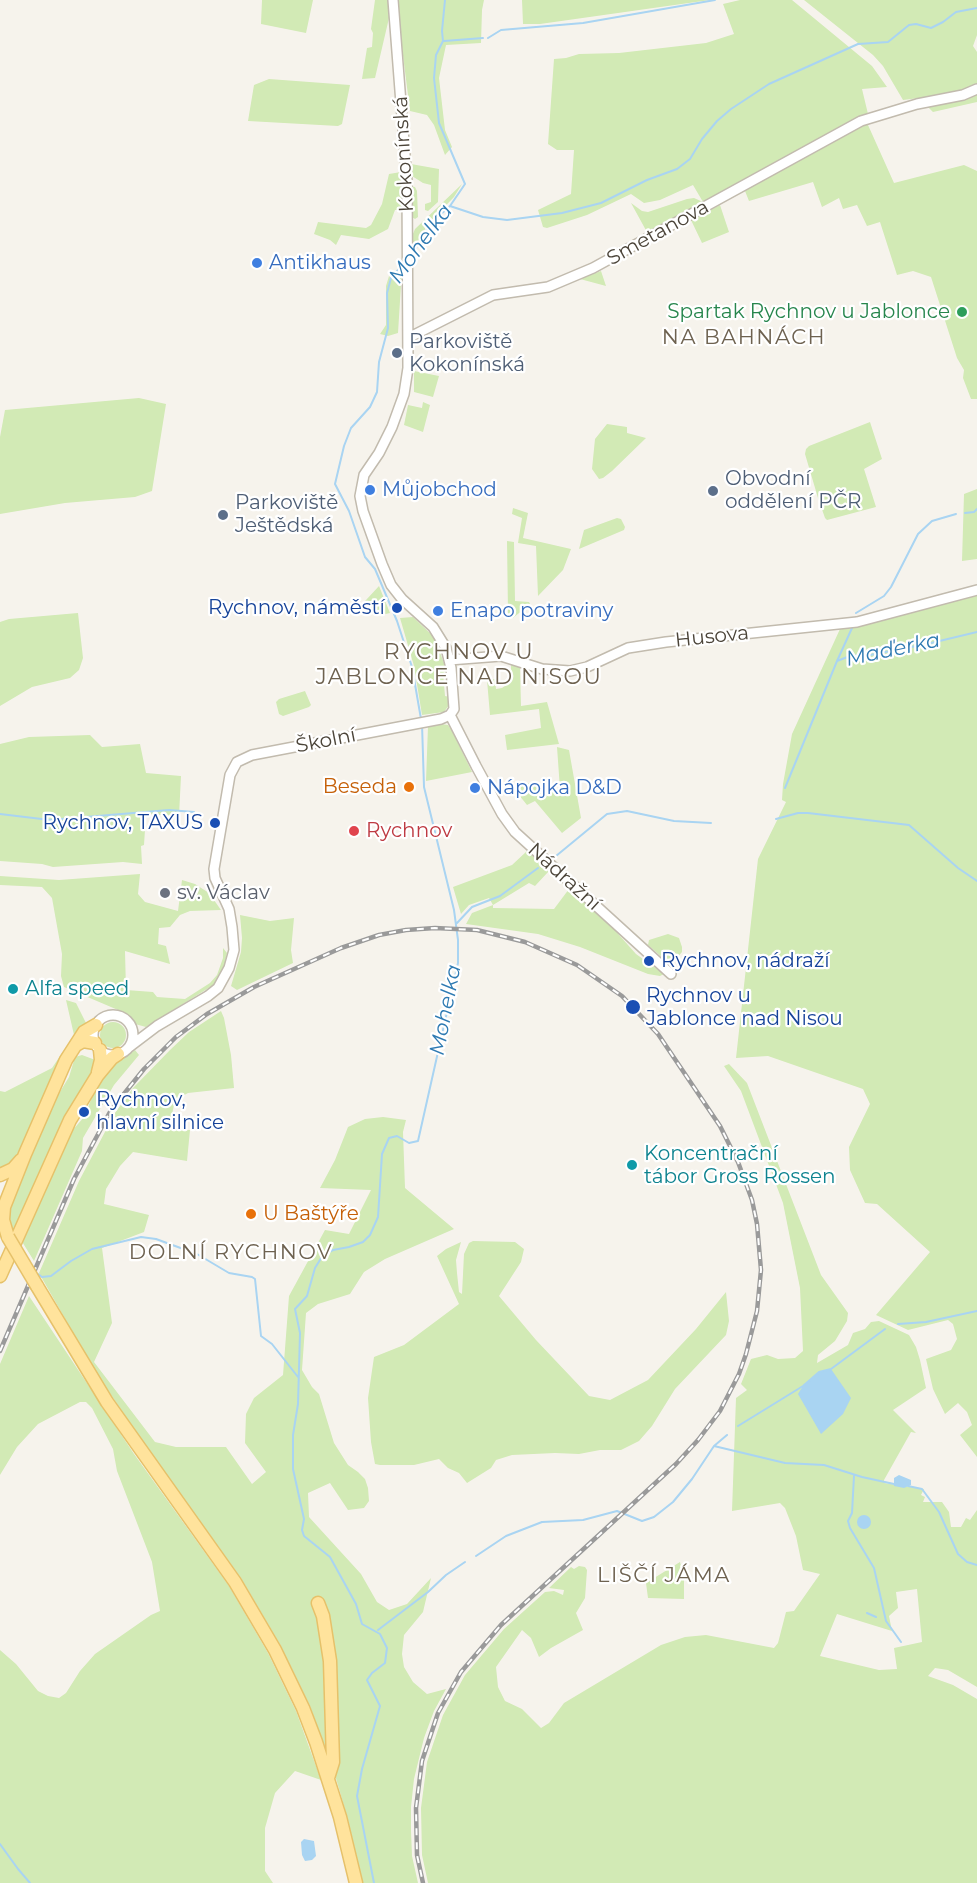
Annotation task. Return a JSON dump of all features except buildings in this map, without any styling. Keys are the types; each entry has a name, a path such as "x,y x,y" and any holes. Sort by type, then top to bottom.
{"main road":[{"path":"8,1237 3,1220 4,1207 25,1154 62,1068 84,1032 96,1025"},
{"path":"76,1045 83,1041 97,1046 101,1062 97,1076"},
{"path":"0,1276 70,1120 97,1076 112,1058 123,1051"},
{"path":"0,1175 13,1169 25,1154"},
{"path":"0,1224 107,1402 214,1550 254,1612 275,1650 303,1708 328,1778 356,1883"},
{"path":"318,1603 323,1616 330,1661 333,1762 328,1778"}],"street":[{"name":"Kokonínská","path":"393,0 407,181 408,368 404,394 392,427 379,453 364,475 360,495 363,511 392,585 411,608 433,627 440,638 449,660 455,706 450,715"},
{"name":"Smetanova","path":"408,338 493,296 548,287 593,268 861,120 899,108 963,95 977,88"},
{"name":"Husova","path":"449,660 501,656 542,669 570,671 587,667 627,648 857,622 977,590"},
{"name":"Školní","path":"148,1032 213,992 223,981 231,963 234,943 231,919 215,878 214,868 230,776 240,760 252,755 450,715"},
{"name":"Nádražní","path":"450,715 502,814 519,837 671,974"},
{"path":"123,1051 133,1036 132,1029 126,1020 116,1016 105,1017 96,1025 93,1037 97,1046 112,1055 123,1051 148,1032"},
{"path":"132,1029 148,1032"}],"green space":[{"path":"262,0 313,0 306,33 261,24"},
{"path":"375,0 388,0 389,18 375,78 362,79 367,48 372,47 371,29"},
{"path":"396,0 484,0 481,43 446,45 439,78 445,130 452,147 445,155 434,125 427,115 410,111"},
{"path":"522,0 710,0 540,24 523,24"},
{"path":"740,0 792,0 872,66 887,87 862,89 868,114 835,130 840,138 864,123 868,125 894,183 964,165 977,171 977,399 971,399 963,378 964,370 957,358 931,277 913,271 897,275 880,222 867,226 857,205 843,209 839,198 822,207 813,182 749,201 745,191 728,200 712,199 648,234 631,203 642,211 648,212 687,199 694,198 703,202 693,185 660,200 644,203 631,194 587,215 547,228 543,227 538,210 571,194 574,150 557,150 548,144 554,59 579,54 619,53 706,43 734,34 723,4"},
{"path":"804,0 977,0 977,35 973,46 977,52 977,102 933,112 919,98 903,100 883,66 873,55"},
{"path":"269,79 350,85 342,124 338,126 248,121 254,85"},
{"path":"411,164 439,169 438,202 428,211 425,210 425,204 431,202 431,185 412,176"},
{"path":"401,172 403,210 395,210 388,229 369,239 341,235 336,245 314,234 318,222 366,228 371,225 382,204 389,174"},
{"path":"462,184 454,197 428,224 414,248 412,236 415,229"},
{"path":"411,186 417,191 418,217 415,219 412,217"},
{"path":"720,205 729,232 702,243 691,220"},
{"path":"402,269 398,333 388,336 380,334 386,325 386,286 389,276 393,279"},
{"path":"601,271 606,286 580,279"},
{"path":"414,371 439,376 433,397 414,392"},
{"path":"139,398 166,404 152,491 135,497 65,503 0,514 0,437 5,410"},
{"path":"423,402 430,405 423,432 404,425 408,405 422,408"},
{"path":"870,422 882,459 864,469 876,507 827,520 818,498 805,454 806,449"},
{"path":"607,424 627,427 627,433 646,438 612,471 599,479 592,469 595,439"},
{"path":"977,489 977,559 962,561 964,494"},
{"path":"513,508 528,513 523,538 571,549 563,570 538,596 536,546 518,543 522,518 512,514"},
{"path":"617,518 621,519 624,530 579,549 584,530"},
{"path":"507,541 514,542 515,601 530,604 513,618 508,613"},
{"path":"379,586 390,613 377,616 375,612 354,613"},
{"path":"977,594 977,1457 960,1435 972,1425 967,1412 958,1403 945,1414 933,1389 926,1359 951,1350 957,1339 953,1324 948,1320 908,1330 876,1315 930,1252 877,1204 865,1203 850,1170 849,1147 870,1104 863,1089 768,1056 736,1058 758,859 786,802 782,800 783,784 792,734 840,629 881,621"},
{"path":"78,613 83,658 79,670 70,678 32,687 0,706 0,622 9,619"},
{"path":"413,617 434,637 447,671 443,673 445,696 450,697 449,705 444,712 422,715 414,666 400,618"},
{"path":"511,664 520,667 521,706 547,702 559,744 507,750 505,735 541,728 539,709 490,715 487,680 495,679 496,689 502,688 511,679"},
{"path":"305,691 311,705 309,707 283,716 279,714 276,702 279,699"},
{"path":"448,725 452,731 472,772 426,781 428,726"},
{"path":"90,735 102,747 140,744 146,773 181,776 179,816 146,814 144,845 141,846 142,864 123,862 53,867 0,861 0,744 29,737"},
{"path":"557,747 569,750 581,818 562,833 535,801 527,805 519,795 515,782 537,784 546,791 560,789"},
{"path":"527,851 549,871 535,886 529,883 493,905 489,898 469,905 461,914 453,887 512,865"},
{"path":"140,874 138,894 145,902 178,911 182,880 195,884 209,893 221,910 190,911 180,915 170,927 159,928 158,944 166,946 170,964 125,951 126,990 153,992 157,997 185,999 210,983 217,975 223,958 223,948 227,953 223,972 215,984 146,1027 135,1024 118,1010 64,987 61,976 62,954 52,898 42,887 0,885 0,876 59,880"},
{"path":"569,889 612,927 636,954 664,974 660,976 648,974 580,947 538,934 466,924 472,913 493,905 493,908 554,909"},
{"path":"240,915 270,921 294,918 291,950 293,963 237,990 231,986 241,952"},
{"path":"668,934 679,938 682,947 682,952 671,965 648,945 649,940"},
{"path":"66,1000 76,1003 86,1027 21,1151 12,1163 0,1169 0,1091 5,1092 52,1068 74,1035"},
{"path":"221,1011 231,1055 234,1088 188,1093 175,1100 169,1129 190,1130 187,1161 133,1152 120,1166 106,1189 104,1204 149,1215 144,1232 102,1248 112,1323 94,1362 155,1442 176,1447 226,1447 252,1484 266,1472 245,1443 246,1414 254,1398 283,1375 289,1296 325,1230 349,1234 371,1190 320,1188 335,1160 348,1127 365,1119 383,1117 406,1120 403,1132 405,1188 454,1229 385,1259 364,1272 350,1294 318,1304 306,1313 302,1370 319,1394 334,1443 348,1465 365,1479 369,1501 364,1508 348,1510 330,1483 308,1493 309,1517 361,1574 377,1602 389,1610 407,1604 431,1578 423,1612 404,1635 402,1654 404,1667 413,1682 427,1694 446,1689 434,1711 424,1738 414,1779 411,1807 412,1856 418,1883 363,1883 335,1775 310,1706 281,1646 241,1578 96,1373 39,1273 79,1181 115,1113 133,1088 170,1050 189,1032"},
{"path":"113,1022 122,1026 126,1035 122,1044 113,1048 104,1044 100,1035 104,1026"},
{"path":"135,1050 139,1055 114,1085 83,1138 82,1151 34,1261 21,1240 65,1139 84,1117 95,1090 112,1066"},
{"path":"82,1055 98,1061 14,1231 8,1218 9,1204 49,1110 69,1077 75,1057"},
{"path":"729,1064 747,1083 821,1275 848,1313 847,1321 835,1341 818,1355 817,1363 848,1345 853,1333 865,1329 871,1322 879,1321 909,1335 916,1347 926,1388 893,1410 916,1433 911,1432 884,1483 924,1489 921,1495 925,1497 923,1502 942,1502 949,1512 951,1527 961,1527 966,1518 970,1520 977,1510 977,1687 948,1670 935,1668 928,1676 953,1685 977,1699 977,1883 428,1883 422,1855 421,1808 427,1762 443,1715 465,1675 504,1629 545,1592 554,1591 563,1595 564,1590 549,1588 571,1567 574,1569 579,1566 585,1567 587,1570 585,1598 576,1613 583,1630 539,1657 531,1638 522,1630 496,1667 498,1687 505,1701 522,1709 541,1728 549,1723 564,1703 661,1645 685,1637 706,1635 774,1648 778,1643 786,1612 794,1611 820,1574 803,1570 796,1536 785,1508 780,1503 732,1511 736,1398 747,1390 741,1384 751,1359 767,1355 778,1359 795,1358 803,1351 800,1288 783,1203 741,1091 724,1066","holes":["917,1589 922,1642 894,1648 897,1669 879,1670 820,1656 837,1614 892,1631 889,1616 898,1608 896,1592"]},
{"path":"473,1241 515,1242 524,1249 521,1262 499,1296 536,1340 589,1396 610,1400 648,1380 696,1329 726,1292 729,1321 726,1335 675,1389 652,1426 639,1441 621,1450 600,1450 579,1454 512,1455 496,1460 491,1468 467,1483 459,1473 448,1468 439,1459 414,1465 375,1464 368,1398 374,1357 404,1345 459,1304 437,1256 461,1242 456,1260 459,1292 462,1294 464,1254 469,1243"},
{"path":"29,1296 134,1454 229,1586 268,1653 296,1711 321,1780 295,1771 275,1793 265,1828 265,1871 273,1883 0,1883 0,1650 16,1664 38,1691 59,1698 66,1693 80,1671 95,1654 160,1611 152,1562 117,1471 113,1449 92,1408 86,1402 80,1402 38,1424 17,1447 0,1475 0,1364"},
{"path":"680,1562 684,1577 684,1599 648,1598 646,1583"}],"water":[{"path":"831,1369 851,1398 843,1414 821,1434 798,1394 803,1386 819,1372"},
{"path":"899,1475 911,1480 911,1485 904,1488 894,1486 894,1478"},
{"path":"861,1515 867,1515 871,1522 867,1529 861,1529 857,1525 857,1519"},
{"path":"304,1839 314,1841 316,1856 312,1860 305,1861 302,1855 301,1842"}],"waterway":[{"name":"Mohelka","path":"411,256 431,223 450,206 465,184 439,123 434,78 436,55 443,41 445,0"},
{"path":"488,38 501,30 583,23 715,0"},
{"path":"450,206 483,217 507,220 562,213 601,203 647,180 677,169 690,159 702,139 717,121 769,84 858,44 888,42 909,25 916,24 931,28 956,12 977,8"},
{"path":"444,41 483,38"},
{"name":"Mohelka","path":"405,262 391,278 387,293 388,328 379,362 377,392 370,407 351,428 335,484 349,511 365,557 375,569 397,621 412,667 421,719"},
{"path":"965,513 974,512 977,509"},
{"path":"856,613 884,596 891,587 918,534 932,521 956,514"},
{"path":"837,661 852,628"},
{"name":"Maďerka","path":"785,788 837,661 850,656 870,655 977,632"},
{"name":"Mohelka","path":"374,1883 357,1796 362,1769 380,1706 367,1680 385,1663 387,1648 380,1634 362,1624 356,1604 330,1557 304,1536 302,1530 304,1519 293,1469 300,1333 295,1309 307,1296 315,1268 323,1255 363,1242 370,1235 378,1217 382,1154 389,1138 397,1136 409,1143 418,1141 458,963 454,910 424,787 422,724"},
{"path":"0,814 50,820 169,810 194,812"},
{"name":"Maďerka","path":"556,856 607,814 627,811 674,821 711,823"},
{"path":"776,819 798,813 808,813 909,825 958,868 977,881"},
{"name":"Maďerka","path":"457,923 472,907 500,896 538,868"},
{"path":"38,1274 42,1277 51,1276 92,1249 141,1237 156,1239 197,1254 229,1273 255,1279 261,1336 272,1344 298,1377"},
{"path":"898,1324 926,1322 977,1311"},
{"path":"738,1426 803,1386 819,1372 831,1369 885,1329"},
{"path":"476,1556 506,1536 542,1522 583,1520 617,1511 642,1521 654,1517 673,1502 714,1446 727,1435"},
{"path":"714,1446 785,1463 824,1465 894,1484"},
{"path":"854,1476 852,1513 848,1521 874,1568 886,1621 901,1642"},
{"path":"908,1486 922,1489 939,1512 958,1554 967,1562 977,1565"},
{"path":"378,1630 465,1562"},
{"path":"867,1613 876,1617"},
{"path":"0,1844 30,1883"}],"railway":[{"path":"0,1351 74,1179 111,1110 144,1069 176,1037 207,1014 254,987 341,948 379,935 435,928 477,930 525,942 577,965 622,996 658,1034 720,1126 738,1162 752,1200 757,1224 761,1270 757,1311 746,1354 739,1374 720,1411 698,1440 676,1464 501,1625 461,1672 438,1713 422,1761 416,1808 417,1855 423,1883"}],"place":[{"name":"Antikhaus","path":"257,263"},
{"name":"Spartak Rychnov u Jablonce","path":"962,312"},
{"name":"Parkoviště Kokonínská","path":"397,353"},
{"name":"Můjobchod","path":"370,490"},
{"name":"Obvodní oddělení PČR","path":"713,491"},
{"name":"Parkoviště Ještědská","path":"223,515"},
{"name":"Rychnov, náměstí","path":"397,608"},
{"name":"Enapo potraviny","path":"438,611"},
{"name":"Beseda","path":"409,787"},
{"name":"Nápojka D&D","path":"475,788"},
{"name":"Rychnov, TAXUS","path":"215,823"},
{"name":"Rychnov","path":"354,831"},
{"name":"sv. Václav","path":"165,893"},
{"name":"Rychnov, nádraží","path":"649,961"},
{"name":"Alfa speed","path":"13,989"},
{"name":"Rychnov u Jablonce nad Nisou","path":"633,1007"},
{"name":"Rychnov, hlavní silnice","path":"84,1112"},
{"name":"Koncentrační tábor Gross Rossen","path":"632,1165"},
{"name":"U Baštýře","path":"251,1214"}],"district":[{"name":"NA BAHNÁCH","path":"744,338"},
{"name":"RYCHNOV U JABLONCE NAD NISOU","path":"459,666"},
{"name":"DOLNÍ RYCHNOV","path":"231,1253"},
{"name":"LIŠČÍ JÁMA","path":"664,1576"}]}
